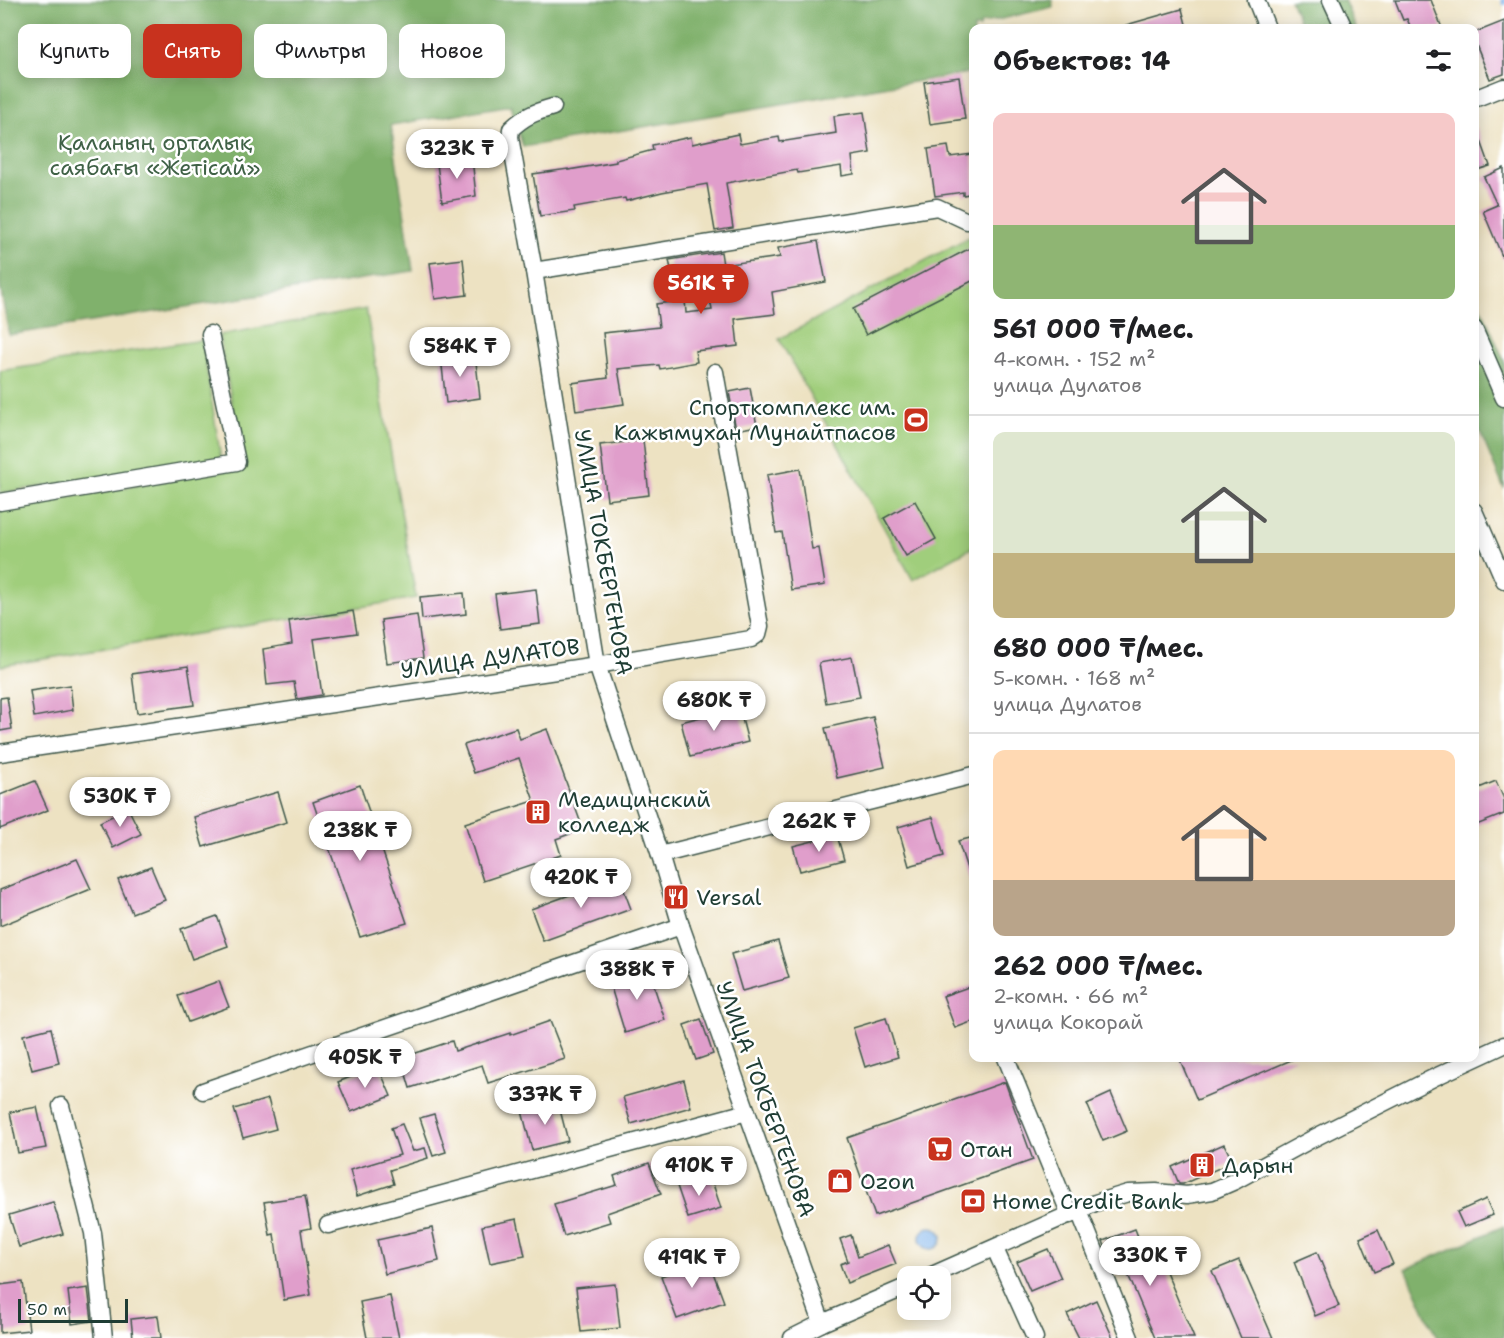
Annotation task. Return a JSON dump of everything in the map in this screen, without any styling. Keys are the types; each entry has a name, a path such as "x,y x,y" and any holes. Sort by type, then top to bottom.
{"street":[{"path":"1256,0 1265,24"},
{"path":"1331,0 1342,24"},
{"path":"1479,97 1504,87"},
{"name":"УЛИЦА ТОКБЕРГЕНОВА","path":"553,107 531,113 520,120 511,129 510,137 534,271 597,665 681,926 822,1323"},
{"path":"534,271 937,207 969,220"},
{"path":"0,502 237,462 210,334"},
{"path":"1479,340 1504,398"},
{"name":"УЛИЦА ДУЛАТОВ","path":"0,753 597,665 751,639 758,634 760,626 716,372"},
{"path":"1479,522 1504,580"},
{"path":"660,855 969,776"},
{"path":"203,1091 681,926"},
{"path":"1479,1057 1504,1045"},
{"path":"1008,1062 1130,1338"},
{"path":"951,1267 1095,1203 1128,1193 1156,1192 1187,1195 1212,1191 1468,1062"},
{"path":"61,1106 93,1233 104,1338"},
{"path":"328,1225 747,1112"},
{"path":"995,1249 1035,1338"},
{"path":"792,1338 897,1291"}],"green space":[{"name":"Қаланың орталық саябағы «Жетісай»","path":"0,0 1052,0 1053,7 980,24 969,24 969,73 523,147 511,105 391,125 413,271 9,335 0,286"},
{"path":"1290,0 1344,0 1354,24 1300,24"},
{"path":"969,237 969,549 913,580 779,339"},
{"path":"1479,303 1504,361 1504,489 1479,430"},
{"path":"366,309 416,598 0,666 0,509 244,467 219,335"},
{"path":"202,340 221,459 0,493 0,371"},
{"path":"1504,1226 1504,1338 1437,1338 1406,1269"}],"water":[{"path":"931,1227 939,1230 942,1238 939,1246 931,1249 923,1246 920,1238 923,1230"}],"building":[{"path":"1395,0 1431,0 1440,24 1409,24 1407,19 1403,20"},
{"path":"1182,9 1186,24 1130,24"},
{"path":"1504,21 1504,74 1490,79 1479,52 1479,31"},
{"path":"959,77 965,119 930,124 924,82"},
{"path":"864,112 870,153 852,156 854,174 842,176 841,166 798,173 797,170 726,183 733,228 715,231 707,184 626,201 625,198 574,207 575,211 540,216 533,174 616,162 616,160 653,150 652,145 691,137 692,144 738,134 740,144 779,137 780,142 836,133 834,116"},
{"path":"1479,135 1490,166 1479,169"},
{"path":"948,146 950,157 969,154 969,194 963,195 963,192 935,196 928,149"},
{"path":"472,158 476,196 442,202 437,164"},
{"path":"1504,168 1504,261 1483,211 1497,205 1484,177"},
{"path":"818,241 826,282 772,292 775,314 735,319 738,346 695,351 697,362 660,369 659,365 618,369 624,404 576,411 572,383 608,378 603,333 659,327 656,304 685,300 686,313 712,310 707,282 675,288 669,260 721,252 723,265 780,257 778,248"},
{"path":"969,249 969,283 866,335 853,309"},
{"path":"463,259 467,295 435,299 430,263"},
{"path":"475,353 480,398 446,403 441,357"},
{"path":"750,388 757,426 736,430 729,392"},
{"path":"643,440 649,495 607,500 600,445"},
{"path":"800,469 812,549 819,548 825,585 791,590 782,532 776,533 767,475"},
{"path":"915,501 936,539 906,556 884,518"},
{"path":"536,589 540,624 500,629 495,594"},
{"path":"464,593 466,614 422,619 420,597"},
{"path":"353,611 357,633 314,639 322,695 297,699 294,682 267,685 263,649 292,644 289,621"},
{"path":"417,615 423,658 387,663 381,620"},
{"path":"852,657 860,697 826,703 819,663"},
{"path":"188,666 194,705 137,713 132,674"},
{"path":"70,685 73,710 34,717 30,691"},
{"path":"7,697 12,729 0,731 0,698"},
{"path":"739,707 748,742 690,757 681,722"},
{"path":"873,717 885,767 837,778 825,728"},
{"name":"Медицинский колледж","path":"516,728 520,739 547,729 583,829 556,839 561,855 483,881 465,823 534,801 519,758 474,773 464,745"},
{"path":"35,781 48,810 0,829 0,795"},
{"path":"1496,781 1504,799 1504,814 1479,824 1479,788"},
{"path":"360,785 407,923 360,937 313,802"},
{"path":"278,792 287,822 203,847 194,817"},
{"path":"128,808 141,834 113,848 100,822"},
{"path":"933,817 944,856 909,866 898,827"},
{"path":"837,835 844,860 800,871 793,846"},
{"path":"969,838 969,875 958,841"},
{"path":"77,859 91,889 0,926 0,890"},
{"path":"151,867 165,900 132,913 118,880"},
{"path":"619,877 631,909 543,941 531,909"},
{"path":"217,916 228,946 192,959 181,929"},
{"path":"778,941 789,978 742,991 731,954"},
{"path":"648,968 665,1020 625,1033 609,981"},
{"path":"219,981 229,1007 188,1022 178,996"},
{"path":"969,987 969,1023 955,1028 943,996"},
{"path":"886,1018 898,1057 865,1067 853,1028"},
{"path":"701,1019 713,1054 696,1060 684,1025"},
{"path":"550,1021 565,1059 488,1083 482,1065 410,1088 401,1058 452,1041 455,1051"},
{"path":"51,1028 59,1063 32,1070 23,1035"},
{"path":"1181,1062 1287,1062 1197,1100"},
{"path":"378,1066 391,1096 351,1112 338,1082"},
{"path":"684,1080 691,1107 631,1124 623,1097"},
{"name":"Отан","path":"1005,1082 1033,1160 875,1216 847,1138"},
{"path":"1111,1093 1127,1131 1103,1141 1087,1104"},
{"path":"268,1099 276,1129 243,1138 234,1109"},
{"path":"558,1102 568,1141 532,1150 522,1111"},
{"path":"37,1107 46,1148 18,1153 10,1112"},
{"path":"434,1114 446,1152 433,1156 420,1118"},
{"path":"402,1124 413,1151 425,1148 428,1158 390,1170 394,1184 357,1196 350,1170 400,1155 391,1128"},
{"name":"Дарын","path":"1224,1144 1233,1162 1179,1184 1172,1167"},
{"path":"649,1163 661,1194 607,1213 610,1222 564,1236 554,1204 617,1185 614,1176"},
{"path":"710,1175 721,1208 688,1218 677,1186"},
{"path":"305,1196 311,1228 301,1230 311,1295 284,1300 274,1234 270,1235 264,1202"},
{"path":"1486,1199 1493,1215 1464,1227 1457,1212"},
{"path":"53,1202 63,1234 19,1247 9,1215"},
{"path":"517,1219 525,1256 490,1263 482,1226"},
{"path":"432,1228 439,1261 385,1274 377,1240"},
{"path":"1135,1229 1150,1267 1162,1262 1194,1338 1155,1338 1121,1258 1111,1262 1103,1241"},
{"path":"1378,1230 1393,1264 1374,1272 1360,1238"},
{"path":"851,1235 858,1257 888,1245 896,1264 847,1283 840,1264 848,1261 840,1239"},
{"path":"1048,1249 1061,1278 1030,1291 1017,1262"},
{"path":"1317,1252 1339,1306 1315,1316 1294,1262"},
{"path":"708,1259 724,1302 677,1319 661,1276"},
{"path":"1239,1260 1273,1338 1241,1338 1212,1271"},
{"path":"23,1282 29,1330 0,1333 0,1285"},
{"path":"615,1284 620,1328 581,1332 576,1288"},
{"path":"88,1288 92,1321 72,1324 68,1291"},
{"path":"390,1296 399,1338 367,1338 360,1302"},
{"path":"1096,1300 1113,1338 1079,1338 1067,1314"},
{"path":"158,1316 161,1338 133,1338 131,1319"}],"place":[{"name":"Спорткомплекс им. Кажымухан Мунайтпасов","path":"916,420"},
{"name":"Медицинский колледж","path":"538,812"},
{"name":"Versal","path":"676,897"},
{"name":"Отан","path":"940,1149"},
{"name":"Дарын","path":"1202,1165"},
{"name":"Ozon","path":"840,1181"},
{"name":"Home Credit Bank","path":"973,1201"}]}
